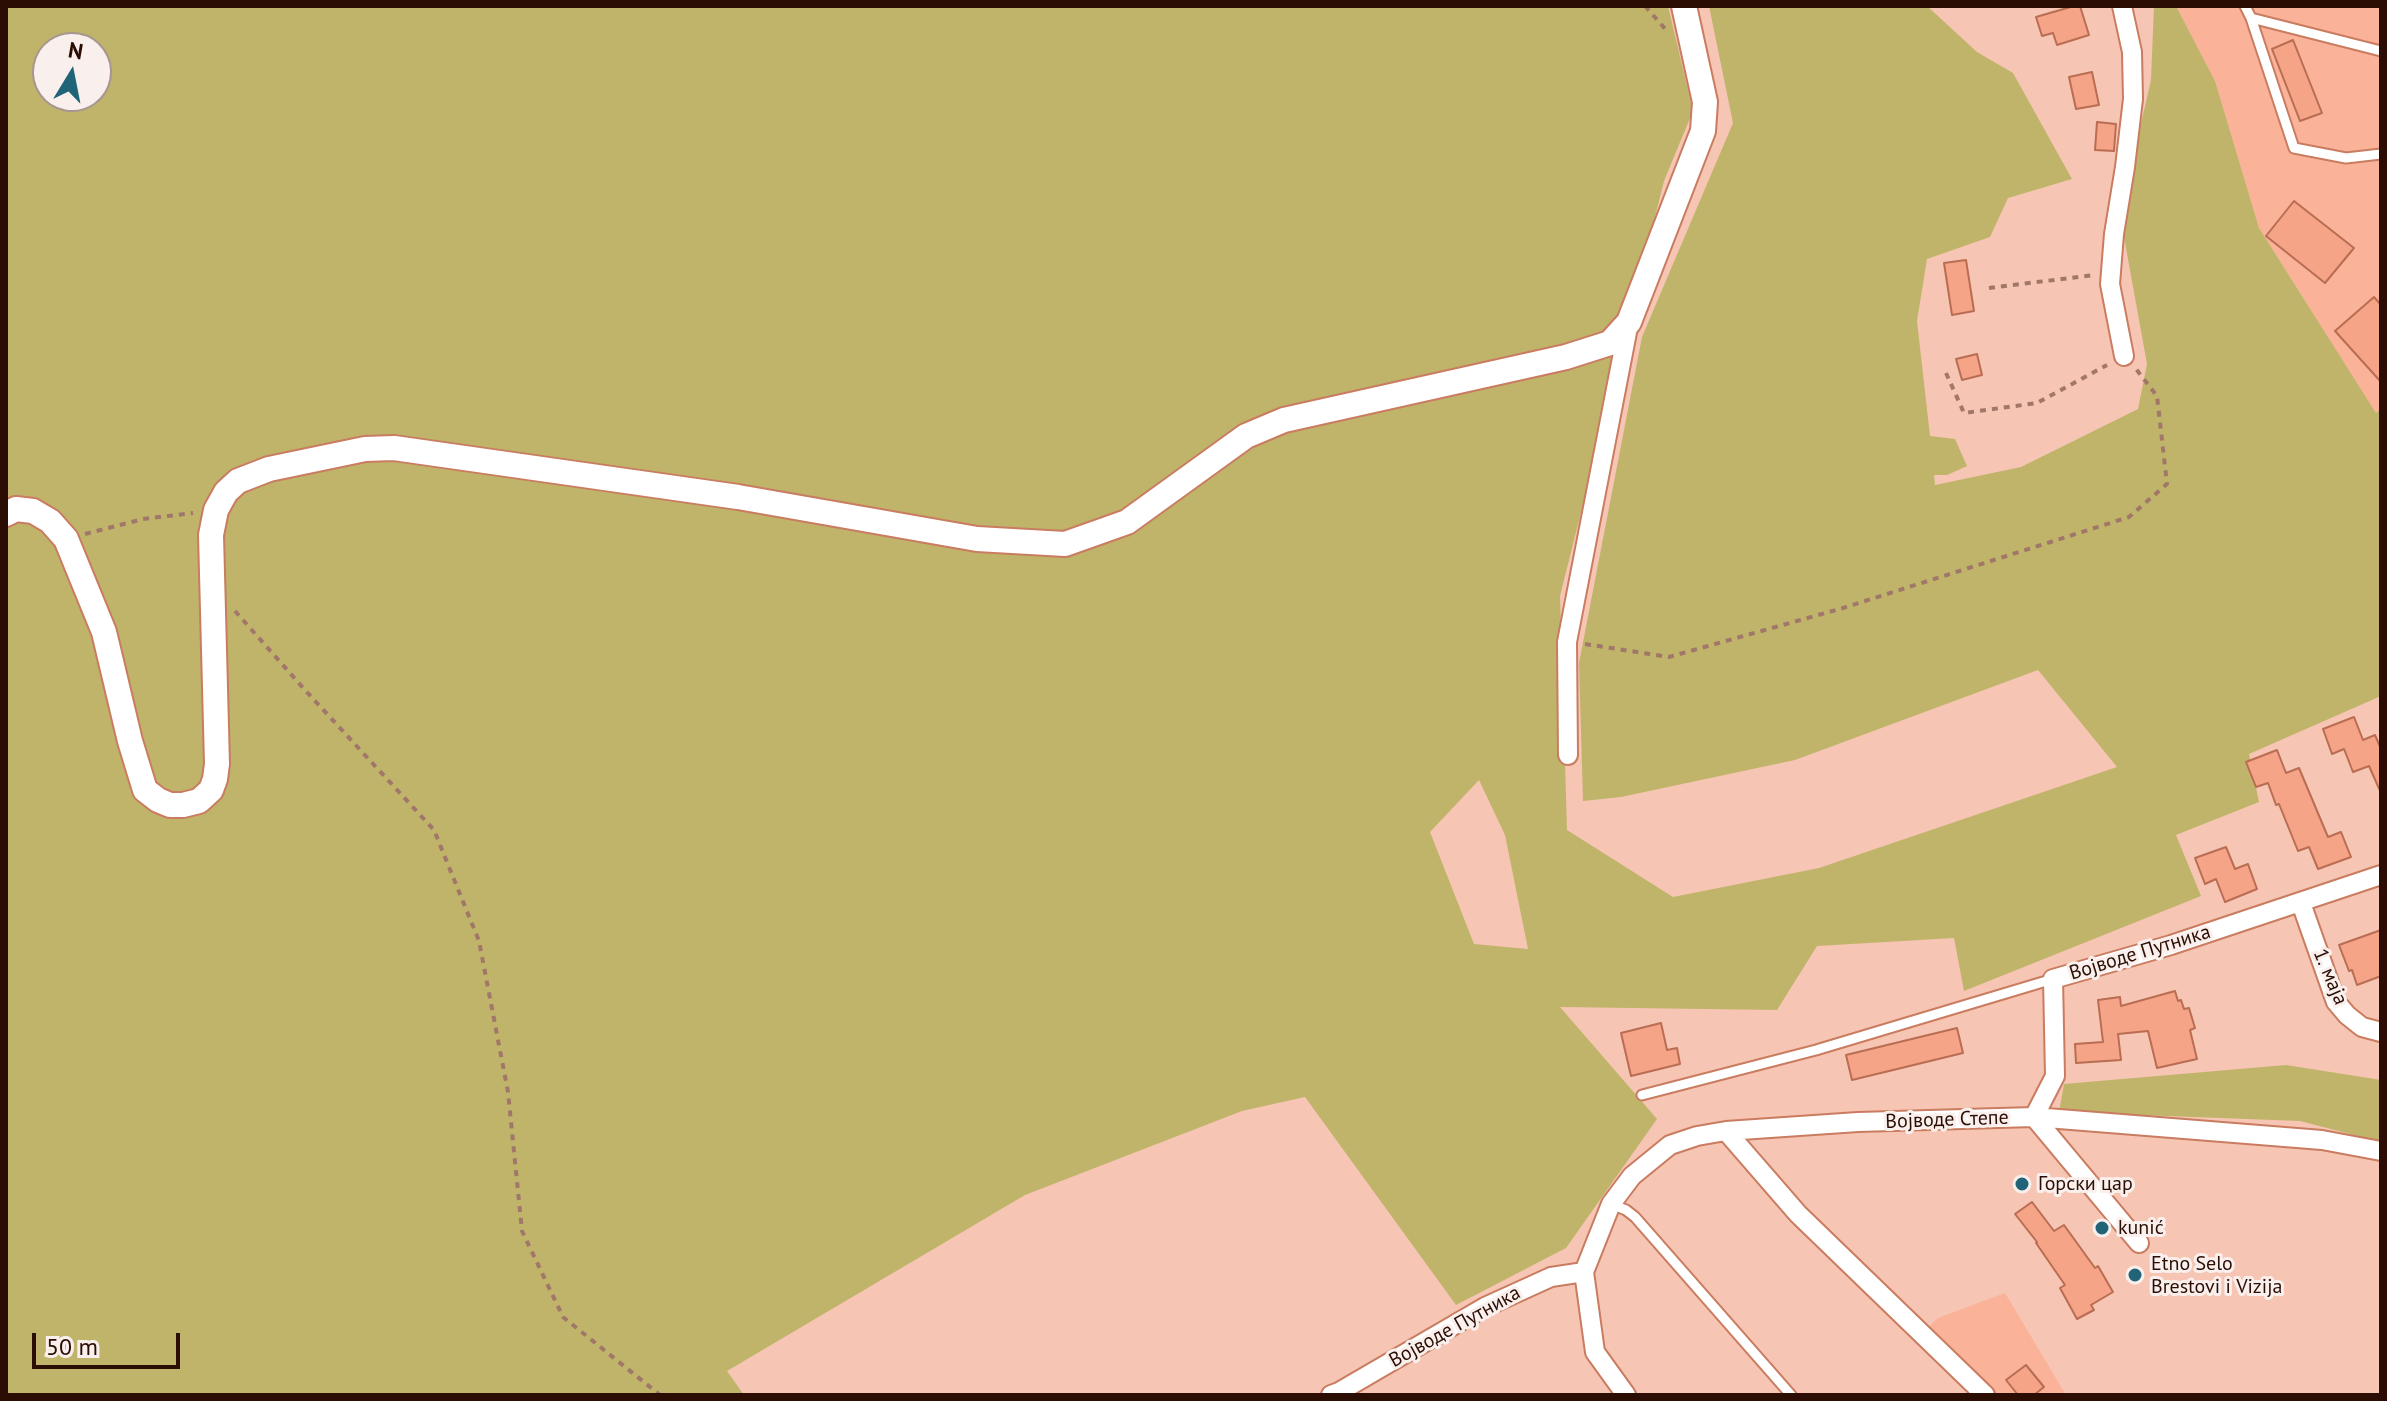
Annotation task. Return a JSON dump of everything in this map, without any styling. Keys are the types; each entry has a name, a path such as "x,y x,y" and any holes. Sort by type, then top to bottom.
{"street":[{"path":"1568,755 1567,642 1629,322 1703,131 1705,102 1684,6"},
{"path":"2122,6 2132,52 2133,99 2110,284 2124,356"},
{"path":"6,514 16,509 33,511 50,521 66,539 104,632 145,790 170,805 183,805 199,801 211,790 217,764 211,535 216,510 226,492 238,481 269,469 365,449 394,448 738,497 977,539 1065,544 1127,522 1246,436 1284,420 1566,357 1610,343 1629,322"},
{"name":"Војводе Путника","path":"2034,1117 2055,1076 2053,979 2171,945 2381,875"},
{"name":"1. маја","path":"2301,903 2336,1002 2362,1027 2381,1032"},
{"path":"2034,1117 2139,1243"},
{"name":"Војводе Степе","path":"1584,1272 1611,1204 1632,1176 1670,1145 1726,1131 1858,1122 2034,1117 2322,1140 2381,1151"},
{"path":"1726,1131 1798,1214 1985,1395"},
{"path":"1584,1272 1595,1352 1626,1395"},
{"name":"Војводе Путника","path":"1331,1395 1485,1307 1551,1277 1584,1272"}],"lane":[{"path":"2245,6 2294,148 2346,158 2381,154"},
{"path":"2251,18 2381,51"},
{"path":"1642,1095 1816,1050 2053,979"},
{"path":"1611,1204 1635,1217 1791,1395"}],"path":[{"path":"1989,288 2111,273"},
{"path":"1567,642 1669,657 1843,608 2129,517 2167,484 2157,396 2124,356 2037,403 1964,413 1946,373"},
{"path":"66,539 143,519 216,510"},
{"path":"212,585 434,830 479,941 508,1092 522,1231 563,1317 660,1395"}],"shaded area":[{"path":"6,6 1668,6 1693,111 1664,181 1560,596 1567,830 1673,897 1819,868 2117,767 2038,670 1795,760 1621,797 1583,801 1579,663 1642,337 1733,123 1709,6 1927,6 1977,52 2013,73 2072,179 2008,198 1990,237 1927,259 1917,321 1930,436 1955,439 1967,466 1947,475 1934,475 1935,485 2021,467 2138,409 2147,364 2120,215 2151,80 2154,6 2176,6 2215,81 2259,228 2376,413 2381,409 2381,696 2249,754 2259,802 2176,835 2201,896 1964,991 1954,938 1817,946 1777,1010 1560,1007 1657,1119 1566,1248 1456,1305 1305,1097 1242,1111 1025,1195 727,1371 744,1395 6,1395","holes":["1479,780 1505,835 1528,949 1474,944 1430,832"]},
{"path":"2176,6 2381,6 2381,409 2376,413 2259,228 2215,81"},
{"path":"2286,1065 2381,1080 2381,1142 2300,1121 2059,1112 2064,1084"},
{"path":"2005,1293 2066,1395 1977,1395 1918,1337 1938,1318"}],"building":[{"path":"2080,6 2089,35 2057,45 2053,33 2042,36 2036,17"},
{"path":"2293,40 2322,113 2300,121 2272,49"},
{"path":"2092,72 2099,105 2076,109 2069,77"},
{"path":"2097,122 2116,124 2114,151 2095,150"},
{"path":"2294,201 2354,248 2325,283 2266,236"},
{"path":"1966,260 1974,311 1952,315 1944,263"},
{"path":"2374,297 2381,305 2381,382 2335,331"},
{"path":"1977,354 1982,375 1962,380 1956,359"},
{"path":"2354,717 2363,740 2375,735 2381,749 2381,793 2369,766 2353,772 2344,749 2332,754 2323,729"},
{"path":"2277,750 2286,773 2299,768 2328,837 2341,832 2351,857 2318,869 2309,847 2298,851 2268,783 2256,787 2246,762"},
{"path":"2226,847 2235,869 2248,864 2257,889 2225,902 2216,879 2205,884 2195,858"},
{"path":"2381,930 2381,976 2357,985 2339,945"},
{"path":"2175,991 2184,1009 2189,1008 2195,1028 2190,1030 2197,1059 2157,1068 2148,1031 2118,1034 2121,1060 2076,1063 2075,1044 2103,1042 2098,1000 2120,997 2121,1006"},
{"path":"1661,1023 1667,1050 1677,1048 1680,1064 1631,1076 1621,1033"},
{"path":"1957,1028 1963,1053 1852,1080 1846,1055"},
{"path":"2032,1202 2054,1231 2064,1225 2095,1268 2098,1266 2113,1292 2091,1305 2094,1310 2077,1319 2060,1288 2065,1285 2015,1214"},
{"path":"2026,1365 2044,1387 2034,1395 2018,1395 2006,1380"}],"place":[{"name":"Горски цар","path":"2022,1184"},
{"name":"kunić","path":"2102,1228"},
{"name":"Etno Selo Brestovi i Vizija","path":"2135,1275"}]}
